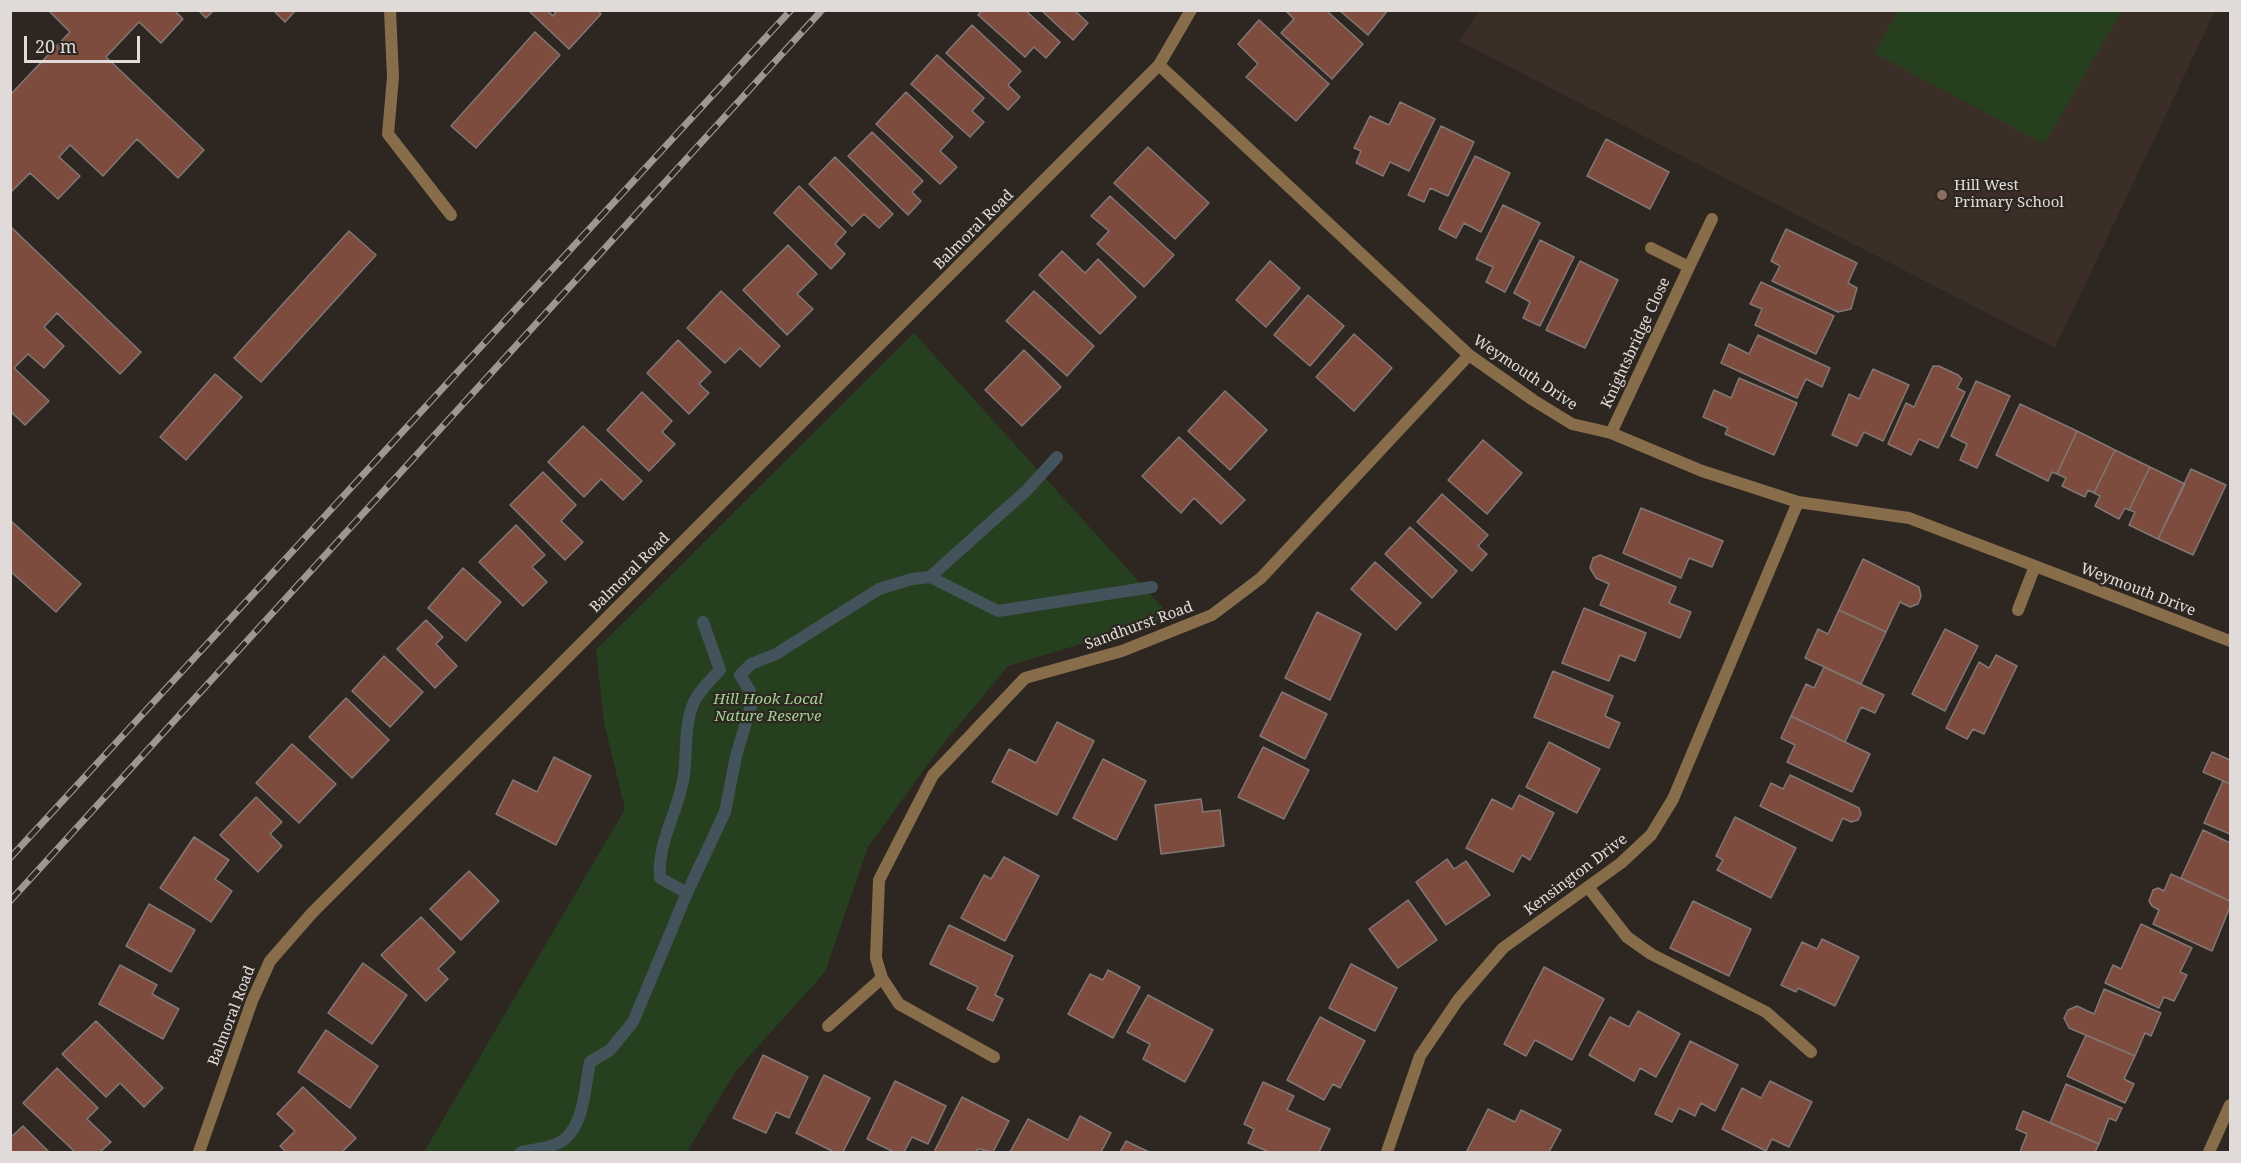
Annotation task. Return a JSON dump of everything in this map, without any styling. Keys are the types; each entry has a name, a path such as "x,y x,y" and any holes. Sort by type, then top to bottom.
{"street":[{"path":"390,10 393,77 388,134 452,215"},
{"name":"Balmoral Road","path":"199,1152 252,1001 270,961 291,937 1159,65 1191,10"},
{"name":"Weymouth Drive","path":"1159,65 1469,355 1572,424 1611,433 1702,471 1798,502 1909,518 2230,641"},
{"name":"Knightsbridge Close","path":"1611,433 1712,219"},
{"name":"Knightsbridge Close","path":"1651,248 1689,267"},
{"name":"Sandhurst Road","path":"994,1057 899,1004 882,978 876,958 879,880 933,775 1025,678 1122,651 1212,615 1261,578 1469,355"},
{"name":"Kensington Drive","path":"1387,1152 1420,1056 1458,1000 1503,948 1621,862 1651,835 1674,799 1798,502"},
{"path":"2018,610 2035,566"},
{"path":"1588,887 1627,937 1643,948 1766,1012 1811,1052"},
{"path":"828,1026 882,978"},
{"path":"2209,1152 2230,1105"}],"shaded area":[{"name":"Hill West Primary School","path":"1480,10 2215,11 2055,348 1459,41"}],"green space":[{"path":"1898,11 2122,11 2044,144 1874,53"},
{"name":"Hill Hook Local Nature Reserve","path":"914,333 1171,617 1008,666 939,749 868,847 825,972 736,1071 688,1150 694,1152 424,1152 625,809 604,723 596,650"}],"building":[{"path":"48,10 174,10 183,19 161,43 139,22 106,57 204,150 178,178 137,139 103,176 70,145 59,157 80,176 58,199 30,173 10,193 10,95 70,32"},
{"path":"198,10 214,10 206,18"},
{"path":"273,10 296,10 285,22"},
{"path":"547,10 553,16 557,10 597,10 601,14 569,49 529,11"},
{"path":"982,10 1025,10 1060,42 1046,58 1034,47 1025,57 978,15"},
{"path":"1041,10 1074,10 1088,23 1073,40"},
{"path":"1285,10 1326,10 1363,44 1332,79 1281,33 1294,19"},
{"path":"1339,10 1388,10 1368,35"},
{"path":"1259,20 1329,84 1296,121 1246,77 1258,64 1238,44"},
{"path":"972,25 1021,71 1008,85 1020,97 1008,110 946,53"},
{"path":"535,32 560,55 476,148 451,126"},
{"path":"937,55 984,98 972,111 984,122 970,137 911,84"},
{"path":"906,92 953,137 940,151 957,167 940,184 876,124"},
{"path":"1400,102 1435,119 1409,171 1390,162 1383,176 1356,163 1361,151 1354,148 1370,116 1389,125"},
{"path":"1441,126 1474,142 1448,196 1430,188 1424,202 1408,195"},
{"path":"872,132 923,181 912,192 921,201 908,215 848,156"},
{"path":"1606,139 1669,172 1650,209 1587,176"},
{"path":"1148,147 1209,203 1175,239 1114,183"},
{"path":"1475,156 1510,173 1481,232 1464,223 1456,238 1439,229"},
{"path":"835,157 893,214 879,228 864,214 852,226 809,184"},
{"path":"799,186 846,232 835,244 845,254 831,269 774,213"},
{"path":"1110,196 1174,255 1144,287 1097,244 1109,231 1091,216"},
{"path":"1503,205 1540,223 1505,292 1486,282 1493,267 1476,259"},
{"path":"11,227 141,352 120,374 57,313 44,327 64,346 44,368 28,354 14,368 49,401 25,425 10,411"},
{"path":"1786,229 1857,263 1848,283 1857,288 1851,309 1838,312 1772,281 1780,266 1771,261"},
{"path":"349,231 376,255 261,382 234,358"},
{"path":"1540,240 1574,257 1540,326 1523,318 1530,302 1514,293"},
{"path":"788,245 817,274 797,294 813,309 787,335 743,290"},
{"path":"1062,251 1085,273 1098,259 1136,297 1100,334 1039,275"},
{"path":"1270,261 1300,288 1266,327 1236,300"},
{"path":"1580,261 1618,280 1585,348 1546,330"},
{"path":"1761,282 1834,316 1816,354 1755,325 1762,309 1750,304"},
{"path":"721,291 780,346 760,367 740,348 725,363 687,328"},
{"path":"1034,291 1094,346 1067,376 1006,321"},
{"path":"1308,295 1344,326 1310,366 1274,335"},
{"path":"1354,334 1392,368 1354,411 1316,377"},
{"path":"1758,335 1830,368 1822,387 1806,379 1797,398 1721,363 1729,344 1749,354"},
{"path":"678,340 711,372 699,384 709,393 689,414 647,373"},
{"path":"1024,350 1061,387 1022,426 985,390"},
{"path":"1933,366 1939,366 1958,375 1962,379 1957,388 1965,392 1938,448 1919,439 1911,455 1888,444 1906,403 1914,407"},
{"path":"1873,369 1909,385 1883,441 1864,432 1857,446 1832,435 1849,394 1859,399"},
{"path":"215,374 242,397 186,460 160,437"},
{"path":"1739,378 1797,403 1774,455 1725,434 1728,428 1703,417 1714,390 1731,398"},
{"path":"1976,381 2010,396 1977,468 1960,460 1967,444 1951,436"},
{"path":"1225,391 1267,430 1230,470 1188,431"},
{"path":"642,392 672,421 662,432 675,444 649,471 607,430"},
{"path":"2020,404 2077,431 2057,474 2052,472 2048,481 1996,455"},
{"path":"583,426 642,481 623,500 601,479 584,497 548,462"},
{"path":"2077,431 2115,450 2094,493 2088,490 2085,497 2062,486 2066,478 2057,474"},
{"path":"1179,437 1245,500 1221,524 1194,498 1181,513 1142,476"},
{"path":"1483,440 1522,473 1487,514 1448,480"},
{"path":"2115,450 2150,467 2129,510 2125,508 2119,519 2095,506 2100,496 2094,493"},
{"path":"2150,467 2185,484 2158,539 2129,525 2135,512 2129,510"},
{"path":"2191,469 2226,485 2193,555 2158,539"},
{"path":"543,472 576,505 561,521 583,542 565,560 510,505"},
{"path":"1442,494 1488,535 1478,546 1487,554 1472,571 1417,522"},
{"path":"1641,508 1723,541 1712,567 1689,558 1681,578 1623,553"},
{"path":"10,520 81,584 56,612 10,571"},
{"path":"516,525 545,555 532,567 547,582 523,606 479,562"},
{"path":"1410,527 1457,571 1432,598 1385,554"},
{"path":"1600,555 1676,587 1669,603 1691,612 1680,638 1600,605 1609,584 1596,578 1590,568 1593,558"},
{"path":"1863,559 1919,587 1921,596 1918,604 1910,607 1900,602 1886,632 1839,610"},
{"path":"1375,562 1421,603 1396,630 1351,589"},
{"path":"463,568 501,602 466,641 428,608"},
{"path":"1584,608 1646,633 1635,661 1620,655 1609,681 1562,663"},
{"path":"1839,610 1886,632 1861,684 1805,658 1818,629 1828,634"},
{"path":"1317,612 1361,634 1330,700 1285,678"},
{"path":"426,620 443,637 436,644 457,666 435,688 397,649"},
{"path":"1945,629 1978,646 1945,711 1912,694"},
{"path":"1996,655 2017,666 1984,734 1973,729 1967,739 1946,728 1979,662 1989,668"},
{"path":"384,656 423,692 390,727 352,691"},
{"path":"1824,667 1884,695 1875,713 1861,707 1845,742 1791,716 1806,684 1814,688"},
{"path":"1553,671 1613,696 1605,716 1620,723 1609,748 1534,717"},
{"path":"1282,692 1327,714 1305,759 1260,736"},
{"path":"346,698 389,740 352,778 309,737"},
{"path":"1791,716 1870,754 1852,792 1787,762 1795,745 1781,738"},
{"path":"1057,722 1094,741 1057,815 992,782 1009,749 1036,763"},
{"path":"1549,742 1600,769 1577,813 1526,787"},
{"path":"292,744 336,784 299,823 256,783"},
{"path":"1263,747 1309,770 1284,819 1238,797"},
{"path":"2212,752 2230,760 2230,784 2203,772"},
{"path":"554,757 591,776 556,845 496,814 513,780 537,792"},
{"path":"1103,759 1146,781 1116,840 1073,818"},
{"path":"1790,775 1859,808 1861,814 1858,820 1851,822 1843,818 1832,841 1760,806 1771,783 1783,789"},
{"path":"2223,781 2230,784 2230,834 2204,823"},
{"path":"1519,795 1554,813 1530,860 1522,855 1513,872 1466,848 1492,799 1512,809"},
{"path":"256,797 282,822 270,834 282,846 258,872 220,835"},
{"path":"1201,799 1203,812 1220,810 1224,846 1161,854 1155,805"},
{"path":"1735,817 1796,848 1771,898 1717,870 1723,860 1716,856"},
{"path":"2203,830 2230,843 2230,901 2181,878"},
{"path":"194,837 229,860 215,879 232,891 211,922 160,888"},
{"path":"1004,857 1039,876 1005,941 961,918 984,875 991,879"},
{"path":"1447,859 1454,869 1466,861 1490,895 1446,925 1416,882"},
{"path":"469,871 499,901 461,940 430,909"},
{"path":"2171,874 2230,901 2230,907 2212,951 2153,924 2159,910 2149,901 2153,890 2158,888 2164,891"},
{"path":"1408,900 1437,940 1398,968 1369,929"},
{"path":"1693,901 1751,929 1729,976 1670,948"},
{"path":"149,904 195,930 171,972 126,946"},
{"path":"421,917 455,952 438,969 448,979 426,1001 381,955"},
{"path":"2141,924 2192,948 2180,972 2187,975 2174,1001 2164,997 2159,1008 2105,983 2113,965 2121,969"},
{"path":"949,925 1013,956 995,995 1003,999 993,1021 967,1009 978,987 930,964"},
{"path":"1822,939 1859,957 1835,1006 1798,988 1796,992 1781,985 1802,942 1817,949"},
{"path":"363,963 407,995 372,1044 328,1013"},
{"path":"1351,964 1397,988 1375,1031 1329,1008"},
{"path":"120,965 157,985 152,994 179,1009 163,1039 99,1004"},
{"path":"1544,967 1604,999 1572,1060 1535,1040 1526,1056 1504,1044"},
{"path":"1108,970 1140,987 1113,1038 1068,1014 1090,974 1103,980"},
{"path":"2104,989 2161,1013 2151,1036 2145,1033 2135,1056 2069,1028 2064,1018 2068,1010 2077,1006 2094,1014"},
{"path":"1148,995 1213,1030 1185,1082 1143,1059 1150,1044 1127,1032"},
{"path":"1638,1011 1680,1034 1656,1077 1640,1068 1634,1081 1589,1055 1610,1017 1629,1027"},
{"path":"1320,1017 1365,1041 1340,1088 1333,1084 1324,1100 1287,1080"},
{"path":"96,1021 163,1088 144,1107 120,1083 106,1097 62,1054"},
{"path":"326,1030 378,1066 350,1108 298,1072"},
{"path":"2086,1035 2135,1056 2124,1079 2134,1084 2125,1103 2067,1076"},
{"path":"1690,1041 1738,1065 1715,1111 1701,1103 1695,1116 1679,1108 1672,1122 1655,1114"},
{"path":"763,1055 808,1077 789,1118 776,1112 766,1133 733,1118"},
{"path":"57,1068 98,1108 87,1119 111,1142 100,1152 75,1152 23,1103"},
{"path":"824,1075 870,1098 843,1152 834,1152 796,1133"},
{"path":"895,1081 946,1106 928,1144 912,1137 904,1152 894,1152 867,1139"},
{"path":"1770,1081 1812,1102 1789,1147 1772,1139 1766,1151 1722,1129 1742,1088 1761,1098"},
{"path":"1263,1082 1294,1096 1287,1110 1330,1129 1319,1152 1269,1152 1248,1143 1254,1129 1244,1124"},
{"path":"2066,1084 2122,1108 2116,1121 2109,1118 2099,1144 2050,1123"},
{"path":"303,1087 356,1138 342,1152 286,1152 280,1146 295,1131 277,1114"},
{"path":"962,1097 1009,1121 993,1152 978,1149 976,1152 934,1152"},
{"path":"1488,1109 1515,1122 1521,1110 1561,1130 1549,1152 1467,1151"},
{"path":"2023,1111 2099,1144 2095,1152 2020,1152 2027,1134 2016,1129"},
{"path":"1080,1116 1111,1133 1101,1152 1010,1152 1028,1119 1068,1140"},
{"path":"23,1126 49,1152 10,1152 10,1138"},
{"path":"1126,1141 1149,1152 1120,1152"}],"waterway":[{"path":"930,577 1027,490 1057,457"},
{"path":"521,1152 551,1146 566,1138 581,1112 590,1062 610,1050 633,1022 687,893 725,812 736,756 751,706 750,691 740,675 751,664 776,654 879,589 912,579 930,577 998,611 1152,587"},
{"path":"687,893 660,878 660,864 684,775 687,729 691,711 699,694 720,670 703,622"}],"railway":[{"path":"10,858 791,10"},
{"path":"10,901 822,10"}],"place":[{"name":"Hill West Primary School","path":"1942,195"}]}
